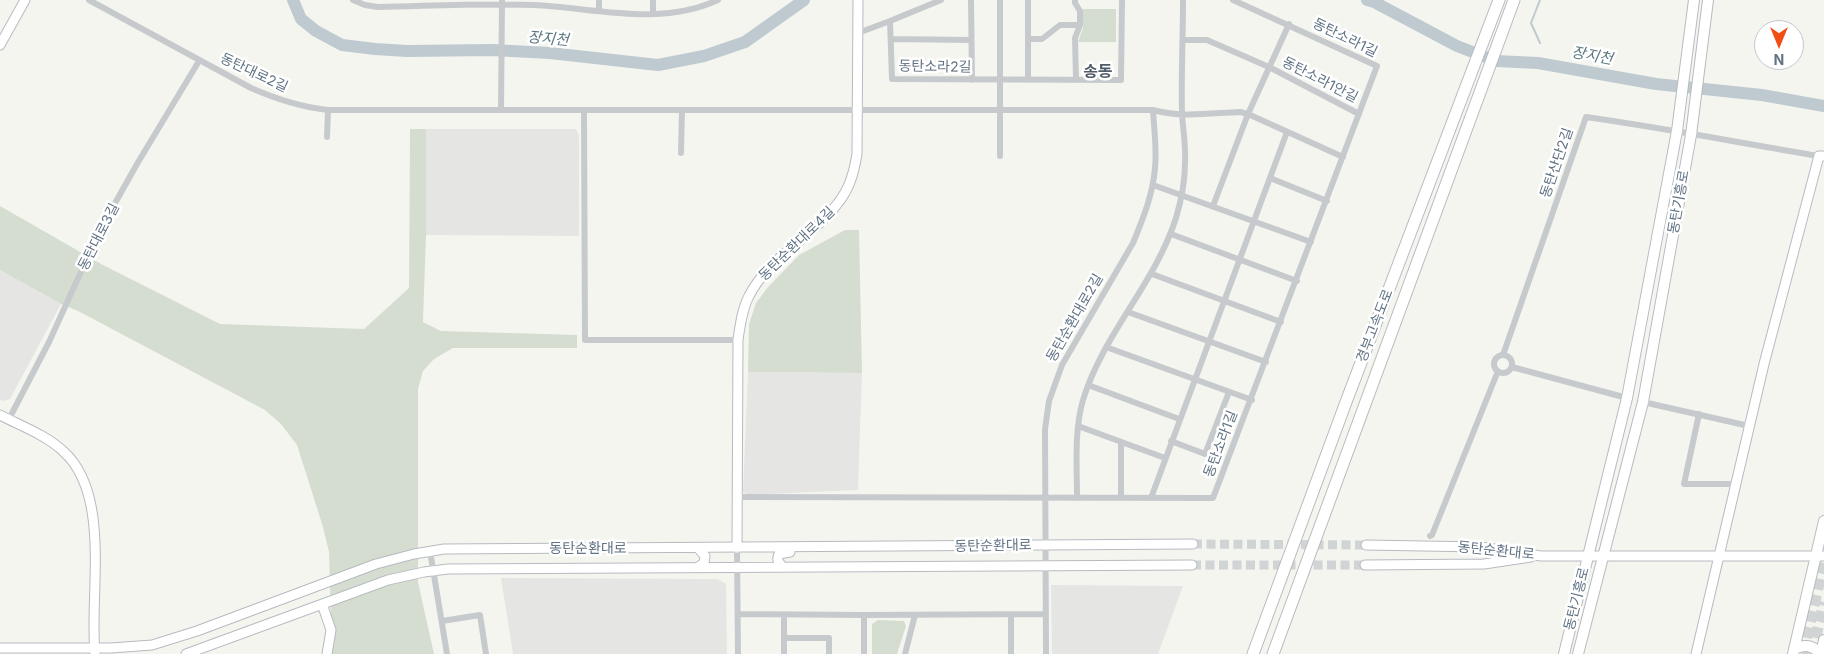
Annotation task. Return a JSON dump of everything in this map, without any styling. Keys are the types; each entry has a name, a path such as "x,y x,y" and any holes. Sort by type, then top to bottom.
{"highway":[{"name":"경부고속도로","path":"1253,654 1499,0"},
{"name":"경부고속도로","path":"1273,654 1514,0"}],"main road":[{"path":"0,45 25,0"},
{"name":"동탄순환대로4길","path":"737,548 738,340 742,317 748,297 757,281 770,266 827,216 849,186 857,154 858,0"},
{"name":"동탄기흥로","path":"1564,654 1627,398 1677,131 1694,0"},
{"name":"동탄기흥로","path":"1578,654 1642,402 1691,134 1708,0"},
{"path":"1696,654 1750,426 1822,156"},
{"path":"0,415 54,443 64,451 73,461 87,488 94,522 95,651"},
{"path":"1793,652 1820,556 1824,521"},
{"name":"동탄순환대로","path":"0,648 95,651 152,645 376,564 430,551 465,549 1193,544"},
{"name":"동탄순환대로","path":"1366,545 1482,547 1541,556"},
{"path":"783,567 778,560 779,554 818,552 845,547"},
{"path":"698,548 705,556 704,563 698,567"},
{"path":"1541,556 1820,556"},
{"name":"동탄순환대로","path":"1365,565 1484,564 1541,556"},
{"name":"동탄순환대로","path":"186,654 388,580 434,570 462,568 1192,565"},
{"path":"322,604 331,630 327,654"},
{"path":"1821,654 1824,640"},
{"path":"1793,652 1800,646 1809,646 1815,648 1821,654"}],"street":[{"name":"동탄대로2길","path":"90,0 251,88 277,100 308,108 328,110 1153,110"},
{"path":"353,0 365,5 378,7 428,3 533,2 627,14 681,12 718,0"},
{"path":"599,0 599,10"},
{"path":"653,0 653,14"},
{"path":"858,33 941,0"},
{"path":"971,0 972,80"},
{"path":"1000,0 1000,156"},
{"path":"1028,0 1028,80"},
{"path":"1075,0 1080,11 1080,25 1075,38 1076,79"},
{"name":"동탄소라2길","path":"890,21 892,80 1122,80 1122,0"},
{"path":"1077,498 1078,426 1088,384 1106,347 1152,274 1171,234 1182,194 1185,162 1182,114 1184,0"},
{"name":"동탄소라1길","path":"737,497 1214,498 1377,66 1289,24 1233,0"},
{"path":"501,110 502,2"},
{"name":"동탄소라1안길","path":"1213,206 1248,114 1289,24"},
{"path":"1028,39 1042,39 1060,25 1080,25"},
{"path":"891,40 971,40"},
{"name":"동탄소라1안길","path":"1183,40 1207,40 1269,68 1359,114"},
{"name":"동탄대로3길","path":"9,420 49,342 100,230 199,61"},
{"path":"327,137 328,110"},
{"path":"584,110 585,340 738,340"},
{"path":"681,153 682,110"},
{"path":"1153,110 1182,114 1240,112 1248,114 1343,158"},
{"name":"동탄순환대로2길","path":"1046,654 1045,429 1049,401 1062,364 1133,243 1146,208 1156,166 1153,110"},
{"name":"동탄산단2길","path":"1503,356 1586,118 1677,131 1822,156"},
{"path":"1151,498 1287,132"},
{"path":"1270,178 1326,201"},
{"path":"1153,185 1311,242"},
{"path":"1171,234 1297,281"},
{"path":"1152,274 1281,322"},
{"path":"1128,312 1266,362"},
{"path":"1106,347 1252,400"},
{"path":"1499,357 1510,358 1512,367 1505,373 1498,371 1495,368 1495,362 1499,357"},
{"path":"1512,367 1627,398"},
{"path":"1430,536 1498,371"},
{"path":"1088,384 1180,419"},
{"path":"1171,442 1205,454 1229,392"},
{"path":"1642,402 1750,426"},
{"path":"1699,414 1684,484 1736,484"},
{"path":"1078,426 1165,458"},
{"path":"1121,442 1121,498"},
{"path":"737,548 738,654"},
{"path":"430,551 447,654"},
{"path":"738,614 1046,614"},
{"path":"442,621 480,615 486,654"},
{"path":"784,615 784,654"},
{"path":"864,615 864,654"},
{"path":"905,654 915,615"},
{"path":"1011,615 1011,654"},
{"path":"784,638 829,638 829,654"}],"shaded area":[{"path":"1083,9 1116,9 1116,42 1078,42 1083,28"},
{"path":"410,129 426,129 426,235 423,322 441,331 577,335 577,348 453,348 434,359 423,371 418,389 418,582 434,654 322,654 331,619 329,552 297,445 281,424 265,410 78,311 61,304 0,270 0,206 103,265 220,324 364,329 409,288"},
{"path":"426,129 576,129 579,135 579,236 426,235"},
{"path":"845,230 859,230 862,373 748,372 749,324 756,303 768,287 799,255"},
{"path":"0,270 61,304 10,399 3,401 0,400"},
{"path":"748,372 862,373 858,490 748,495 743,492"},
{"path":"501,578 718,579 726,584 727,654 513,654"},
{"path":"1051,585 1183,586 1158,654 1052,654"},
{"path":"878,620 904,621 906,626 897,654 872,654 872,624"}],"waterway":[{"name":"장지천","path":"293,0 301,19 316,31 342,45 407,51 492,50 550,53 658,65 704,56 745,42 804,0"},
{"name":"장지천","path":"1367,0 1457,46 1496,61 1538,63 1656,84 1762,95 1824,106"},
{"path":"1540,0 1531,23 1540,43"}],"tunnel":[{"path":"1193,544 1366,545"},
{"path":"1803,654 1824,561"},
{"path":"1192,565 1365,565"},
{"path":"1812,654 1824,602"}],"district":[{"name":"송동","path":"1098,72"}]}
